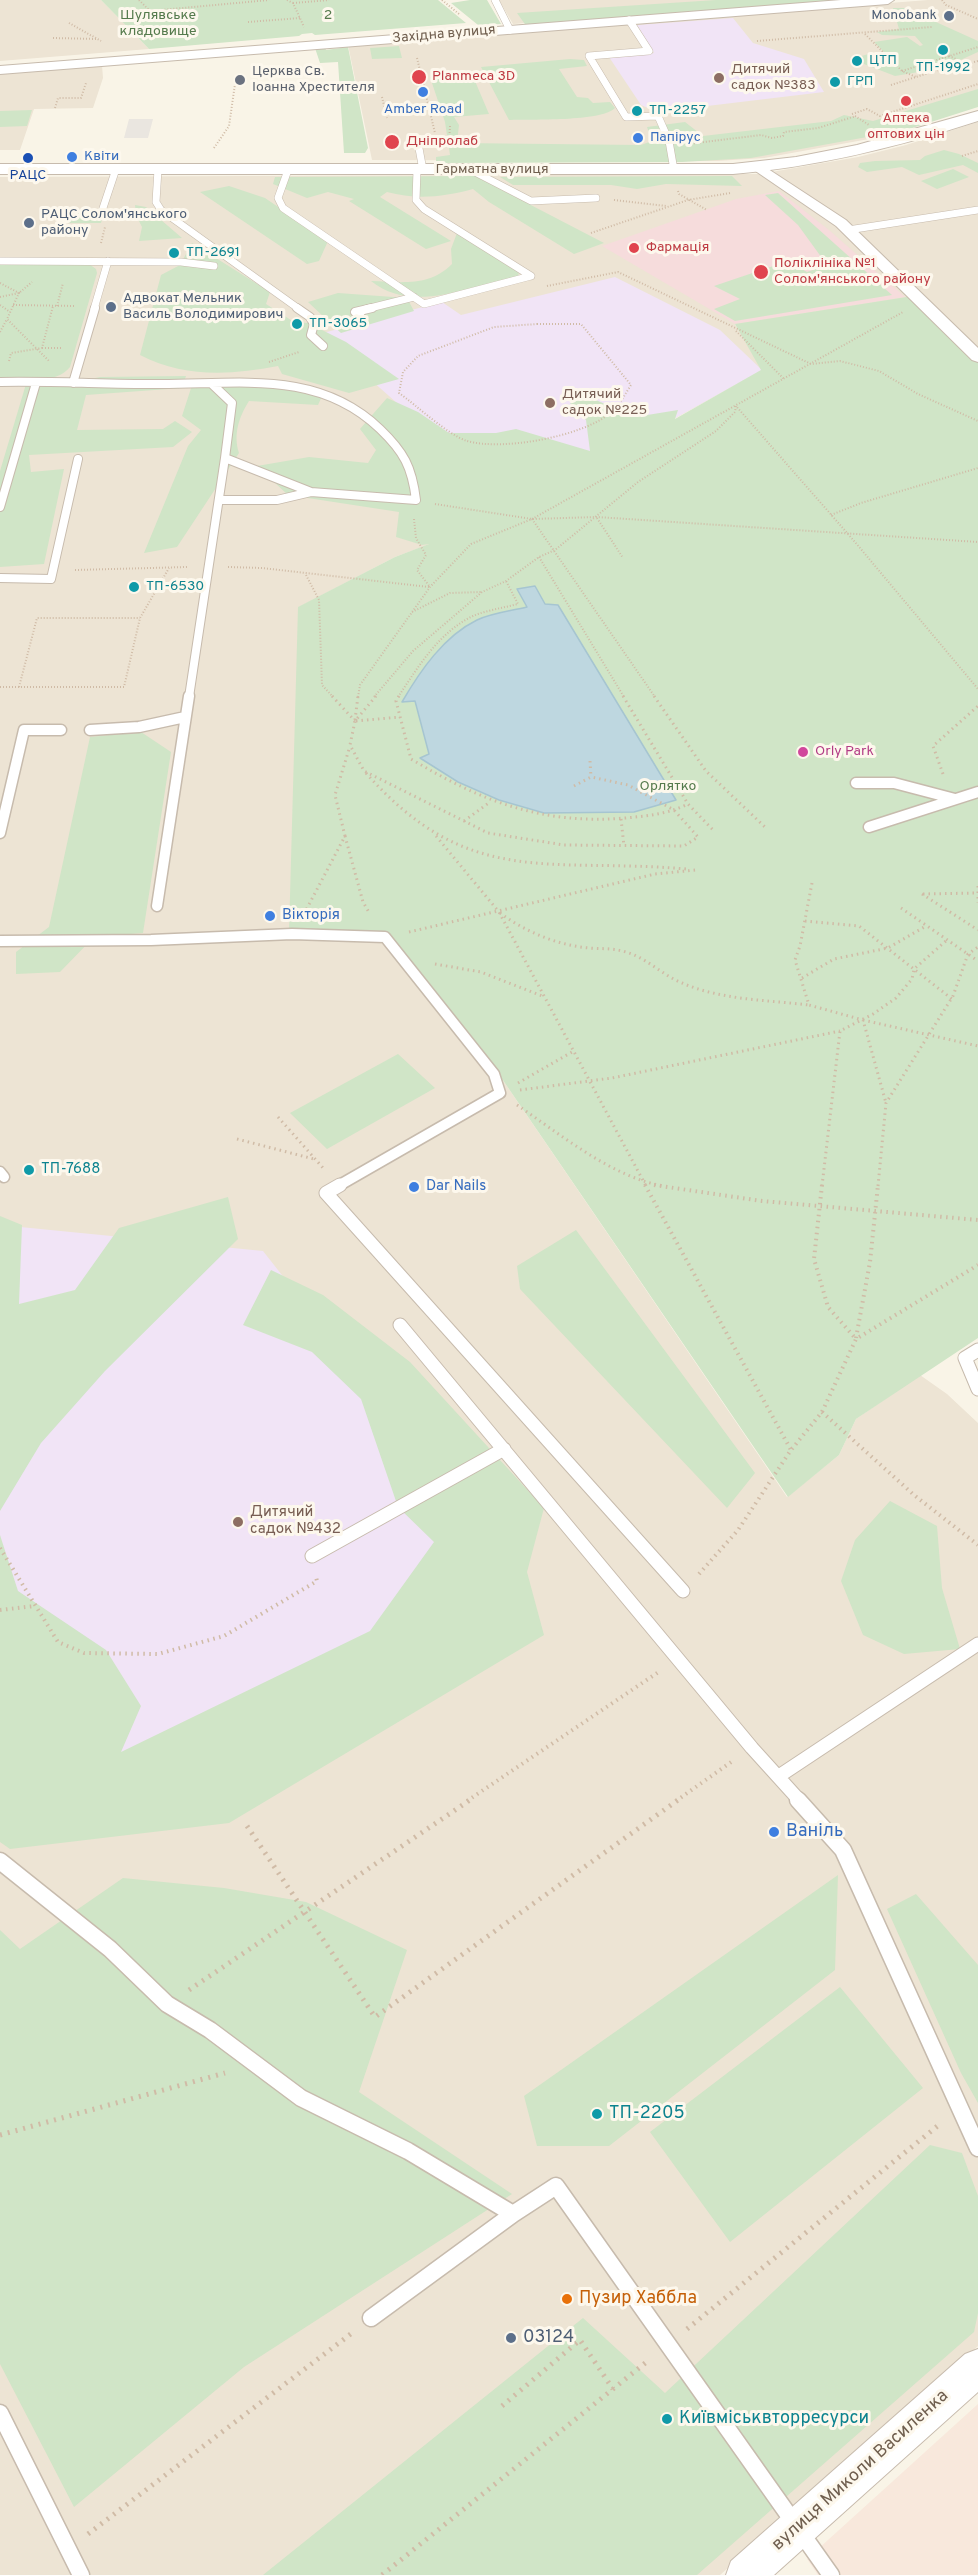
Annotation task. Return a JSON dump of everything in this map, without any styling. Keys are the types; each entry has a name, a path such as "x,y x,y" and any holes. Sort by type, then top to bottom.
{"street":[{"name":"Західна вулиця","path":"0,70 393,42 804,3 888,0"},
{"name":"Гарматна вулиця","path":"0,169 674,170 759,167 890,144 978,116"},
{"path":"786,164 839,209 845,226"},
{"path":"759,167 845,226 978,357"},
{"name":"вулиця Миколи Василенка","path":"745,2575 978,2367"}],"lane":[{"path":"495,0 510,30"},
{"path":"629,20 649,51 589,56 626,117 657,116 670,146 674,170"},
{"path":"418,143 420,170 416,200 424,209 531,276"},
{"path":"104,208 116,169"},
{"path":"158,169 156,202 161,210 310,317 314,324 311,335 323,346"},
{"path":"288,170 278,198 283,208 424,304 531,276"},
{"path":"469,170 531,201 596,198"},
{"path":"845,226 978,210"},
{"path":"61,261 65,252"},
{"path":"0,261 181,262 214,266"},
{"path":"70,383 108,261"},
{"path":"362,318 355,312 414,297"},
{"path":"0,382 260,384 317,391 334,396 356,408 406,456 413,470 416,500 311,492 225,458"},
{"path":"0,507 36,383"},
{"path":"157,906 232,403 212,384"},
{"path":"0,578 51,579 78,459"},
{"path":"219,500 277,500 311,492"},
{"path":"90,730 139,727 185,717"},
{"path":"0,833 24,730 61,730"},
{"path":"856,783 894,783 955,799"},
{"path":"869,827 978,792"},
{"path":"0,941 152,940 292,934 385,937 494,1074 500,1093 326,1193 683,1591"},
{"path":"400,1325 752,1748 843,1850 978,2148"},
{"path":"978,1350 965,1358 978,1389"},
{"path":"312,1556 504,1449"},
{"path":"779,1776 978,1644"},
{"path":"0,1862 110,1949 167,2004 210,2030 301,2098 408,2151 513,2214"},
{"path":"371,2318 513,2214 556,2186 831,2575"},
{"path":"0,2413 70,2548 81,2575"}],"path":[{"path":"140,0 150,11 269,0"},
{"path":"287,0 293,3 329,0"},
{"path":"942,0 946,5 977,18"},
{"path":"293,3 307,33"},
{"path":"248,22 300,18"},
{"path":"757,41 932,27"},
{"path":"864,33 902,70 916,77"},
{"path":"53,38 97,39"},
{"path":"902,70 978,46"},
{"path":"415,52 436,135"},
{"path":"949,56 967,64 978,61"},
{"path":"891,85 963,62"},
{"path":"55,108 58,98 81,98 87,81"},
{"path":"212,150 229,126 235,84"},
{"path":"871,126 852,114 867,110 880,116 978,84"},
{"path":"382,97 387,118"},
{"path":"920,103 926,105"},
{"path":"670,146 761,135 780,138 785,134 784,132 818,128 856,116"},
{"path":"450,126 449,143 455,150"},
{"path":"962,156 978,151"},
{"path":"678,188 679,194 706,210"},
{"path":"591,233 688,200 732,192"},
{"path":"596,198 669,206"},
{"path":"96,261 110,210 104,208"},
{"path":"531,276 548,287 618,272 811,364 840,361 879,371 918,394 978,421"},
{"path":"0,283 19,293"},
{"path":"57,306 63,283"},
{"path":"0,297 19,293"},
{"path":"0,332 19,293"},
{"path":"436,836 478,854 520,863 653,865 696,870 655,874 385,937 363,902 335,795 350,745 360,685 409,613 471,544 532,519 922,302"},
{"path":"0,305 10,312"},
{"path":"13,305 53,306 42,348 39,349"},
{"path":"7,319 70,383"},
{"path":"537,324 581,324 631,385 618,406 592,424 554,437 510,442 465,441 399,393 403,372 418,356 494,327 537,324"},
{"path":"733,327 784,379"},
{"path":"736,406 849,534 978,689"},
{"path":"355,721 413,651 482,592 506,581 539,557 555,550 638,483 716,431 735,412 736,406"},
{"path":"831,515 978,468"},
{"path":"430,587 417,570 426,555 417,546 414,530 416,500 532,519 597,517 978,542"},
{"path":"597,517 623,558"},
{"path":"532,519 706,771 766,828"},
{"path":"539,557 688,804 715,832"},
{"path":"0,687 124,687 140,618 169,567 52,570"},
{"path":"209,567 262,568 430,587"},
{"path":"306,574 319,600 322,685 355,721"},
{"path":"506,581 518,604 472,616 452,630 415,671 396,700 411,759 442,779 490,802 520,813 562,819 621,819 674,810 688,804"},
{"path":"409,613 450,593 482,592"},
{"path":"20,687 37,618 140,618"},
{"path":"955,799 933,746 978,706"},
{"path":"355,721 400,717"},
{"path":"350,745 364,771 384,796 436,836 499,912 531,933 588,948 623,950 645,958 663,974 700,990 809,1005 862,1020 978,1046"},
{"path":"590,761 591,777"},
{"path":"364,771 488,833 564,844 624,846 684,846 698,837 674,810 628,785 591,777 572,787"},
{"path":"463,822 490,802"},
{"path":"621,819 624,846"},
{"path":"292,934 345,836"},
{"path":"809,1005 795,960 812,883"},
{"path":"978,886 978,903"},
{"path":"977,893 922,894 978,930"},
{"path":"901,908 978,961"},
{"path":"499,912 587,1080 791,1450"},
{"path":"805,921 859,926 952,999"},
{"path":"802,978 834,958 888,948 926,926"},
{"path":"500,1093 612,1078 840,1031 862,1020 906,991 914,977 915,969 947,940"},
{"path":"886,1103 931,1035 952,999 969,954 978,947"},
{"path":"402,959 481,972 542,996"},
{"path":"683,1591 738,1530 791,1450 822,1412 856,1339 870,1262 886,1103 862,1020"},
{"path":"840,1031 814,1259 828,1307 856,1339"},
{"path":"500,1093 572,1052"},
{"path":"500,1093 588,1153 643,1183 762,1201 978,1220"},
{"path":"278,1117 338,1185"},
{"path":"237,1139 315,1159"},
{"path":"856,1339 978,1265"},
{"path":"822,1412 914,1495 978,1545"},
{"path":"0,1548 58,1642 84,1653 158,1654 224,1636 317,1581 312,1556"},
{"path":"0,1610 35,1605"},
{"path":"167,2004 678,1659"},
{"path":"247,1826 375,2017 752,1748"},
{"path":"0,2135 256,2065"},
{"path":"70,2548 371,2318"},
{"path":"502,2406 580,2340 613,2389"}],"shaded area":[{"path":"0,0 101,0 149,49 0,61"},
{"path":"499,0 830,0 513,24"},
{"path":"928,0 978,0 978,104 869,139 764,158 717,161 372,160 348,45"},
{"name":"Дитячий садок №383","path":"733,18 753,43 804,59 824,92 657,112 641,105 609,57 654,53 637,25"},
{"path":"102,65 103,78 93,108 34,109 20,150 0,150 0,73"},
{"path":"129,119 153,119 148,138 124,138"},
{"path":"978,122 978,359 735,324 762,370 551,487 535,505 395,557 299,607 388,934 498,1073 787,1497 839,1455 856,1419 920,1375 947,1394 978,1423 978,2346 720,2575 0,2575 0,177 760,174 858,157 906,145"},
{"name":"Поліклініка №1 Солом'янського району","path":"779,191 829,230 905,297 735,324 602,246 736,199"},
{"name":"Дитячий садок №225","path":"615,277 720,330 762,370 551,487 485,481 319,334 442,302 461,315"},
{"name":"Дитячий садок №432","path":"0,1225 263,1251 508,1562 34,1840 0,1779"},
{"path":"978,2404 978,2575 818,2575 807,2559"}],"green space":[{"name":"Шулявське кладовище","path":"101,0 438,0 466,23 315,35 312,33 149,49"},
{"path":"487,0 501,24 478,25 451,3"},
{"path":"716,0 842,0 527,27 517,13"},
{"path":"893,8 905,8 978,41 978,52 943,68 895,76 851,59 872,53 885,53 874,42 907,37 920,46 923,45 915,36 882,35 877,32 899,29"},
{"path":"399,46 402,58 372,59 370,48"},
{"path":"325,47 326,50 348,47 368,148 365,153 344,153 338,62 320,63 315,48"},
{"path":"570,59 584,60 587,66 559,69 577,97 588,98 593,103 610,102 615,108 596,116 581,118 509,120 481,67"},
{"path":"472,74 489,114 454,117 459,125 457,143 641,145 652,141 647,127 685,122 703,136 831,121 844,115 873,121 978,89 978,107 906,130 751,158 682,162 436,163 436,157 450,155 445,122 430,77"},
{"path":"32,110 27,126 0,127 0,111"},
{"path":"944,150 978,163 978,173 963,165 919,175 902,167 867,172 858,167 860,163 875,161 920,160"},
{"path":"953,169 969,177 937,189 921,181"},
{"path":"475,176 604,243 574,254 489,202 473,189 430,196 409,196 387,192 380,197 451,241 426,249 349,201 354,199 328,192 307,198 273,184 275,177"},
{"path":"732,176 742,186 666,184 637,189 611,185 513,185 500,177"},
{"path":"229,186 265,198 328,241 319,261 307,264 200,192"},
{"path":"778,193 892,295 735,321 714,309 740,299 714,286 788,261 807,272 827,265 798,225 765,195"},
{"path":"135,205 146,207 182,238 139,241 142,227 136,215"},
{"path":"105,209 101,223 67,223 71,210"},
{"path":"457,233 519,272 518,277 462,291 424,297 405,296 387,291 371,281 414,282 443,271 452,264 451,249"},
{"path":"192,243 270,292 266,304 294,322 308,323 346,342 399,379 349,393 282,374 278,366 225,373 191,371 174,368 140,355 161,275 180,265"},
{"path":"0,264 89,264 96,269 97,273 70,367 64,373 38,380 0,380"},
{"path":"338,293 407,298 414,311 341,333 308,302"},
{"name":"Орлятко","path":"913,296 978,359 978,1338 856,1419 839,1455 788,1497 498,1073 388,935 289,932 298,607 395,557 429,544 422,545 396,537 399,512 288,495 257,466 309,457 368,463 376,450 360,429 387,398 418,412 449,433 496,433 516,429 590,451 586,420 570,403 589,397 635,417 678,410 675,419 761,370 735,324"},
{"path":"186,376 182,388 86,395 77,430 163,429 175,421 192,432 173,447 29,455 31,472 64,469 44,564 0,567 0,471 26,384 77,382 100,377"},
{"path":"284,380 323,394 318,405 249,401 238,426 239,453 177,547 144,553 188,446 201,430 182,416 193,382"},
{"path":"141,732 171,752 143,933 94,937 60,972 16,974 16,952 49,927 90,737"},
{"path":"398,1054 435,1088 327,1149 290,1113"},
{"path":"228,1197 238,1239 105,1371 41,1443 0,1511 0,1216 22,1225 19,1304 75,1290 119,1228"},
{"path":"576,1230 755,1473 727,1508 520,1289 517,1266"},
{"path":"271,1270 323,1295 410,1362 544,1508 527,1572 544,1635 229,1823 10,1849 0,1842 0,1535 18,1591 106,1650 141,1706 121,1752 370,1631 434,1542 398,1507 361,1399 312,1352 243,1325"},
{"path":"890,1501 937,1526 942,1588 960,1649 904,1654 863,1635 841,1581 855,1540"},
{"path":"838,1875 835,1970 609,2146 537,2146 524,2096"},
{"path":"123,1878 224,1888 306,1902 407,1950 359,2092 512,2194 244,2367 74,2507 0,2364 0,1930 20,1949"},
{"path":"916,1894 978,1965 978,2103 961,2073 887,1909"},
{"path":"840,1987 923,2088 730,2242 650,2132"},
{"path":"930,2145 962,2153 978,2196 978,2313 974,2332 697,2575 263,2575 583,2318 665,2393"}],"water":[{"path":"535,586 545,604 558,605 676,800 634,812 544,813 499,800 458,782 420,758 429,754 415,701 402,702 417,678 434,655 465,627 489,616 527,607 517,589"}],"place":[{"name":"Monobank","path":"949,16"},
{"name":"ТП-1992","path":"943,50"},
{"name":"ЦТП","path":"857,61"},
{"name":"Planmeca 3D","path":"419,77"},
{"name":"Дитячий садок №383","path":"719,78"},
{"name":"Церква Св. Іоанна Хрестителя","path":"240,80"},
{"name":"ГРП","path":"835,82"},
{"name":"Amber Road","path":"423,92"},
{"name":"Аптека оптових цін","path":"906,101"},
{"name":"ТП-2257","path":"637,111"},
{"name":"Папірус","path":"638,138"},
{"name":"Дніпролаб","path":"392,142"},
{"name":"Квіти","path":"72,157"},
{"name":"РАЦС","path":"28,158"},
{"name":"РАЦС Солом'янського району","path":"29,223"},
{"name":"Фармація","path":"634,248"},
{"name":"ТП-2691","path":"174,253"},
{"name":"Поліклініка №1 Солом'янського району","path":"761,272"},
{"name":"Адвокат Мельник Василь Володимирович","path":"111,307"},
{"name":"ТП-3065","path":"297,324"},
{"name":"Дитячий садок №225","path":"550,403"},
{"name":"ТП-6530","path":"134,587"},
{"name":"Orly Park","path":"803,752"},
{"name":"Вікторія","path":"270,916"},
{"name":"ТП-7688","path":"29,1170"},
{"name":"Dar Nails","path":"414,1187"},
{"name":"Дитячий садок №432","path":"238,1522"},
{"name":"Ваніль","path":"774,1832"},
{"name":"ТП-2205","path":"597,2114"},
{"name":"Пузир Хаббла","path":"567,2299"},
{"name":"03124","path":"511,2338"},
{"name":"Київміськвторресурси","path":"667,2419"}],"park label":[{"name":"2","path":"328,16"}]}
